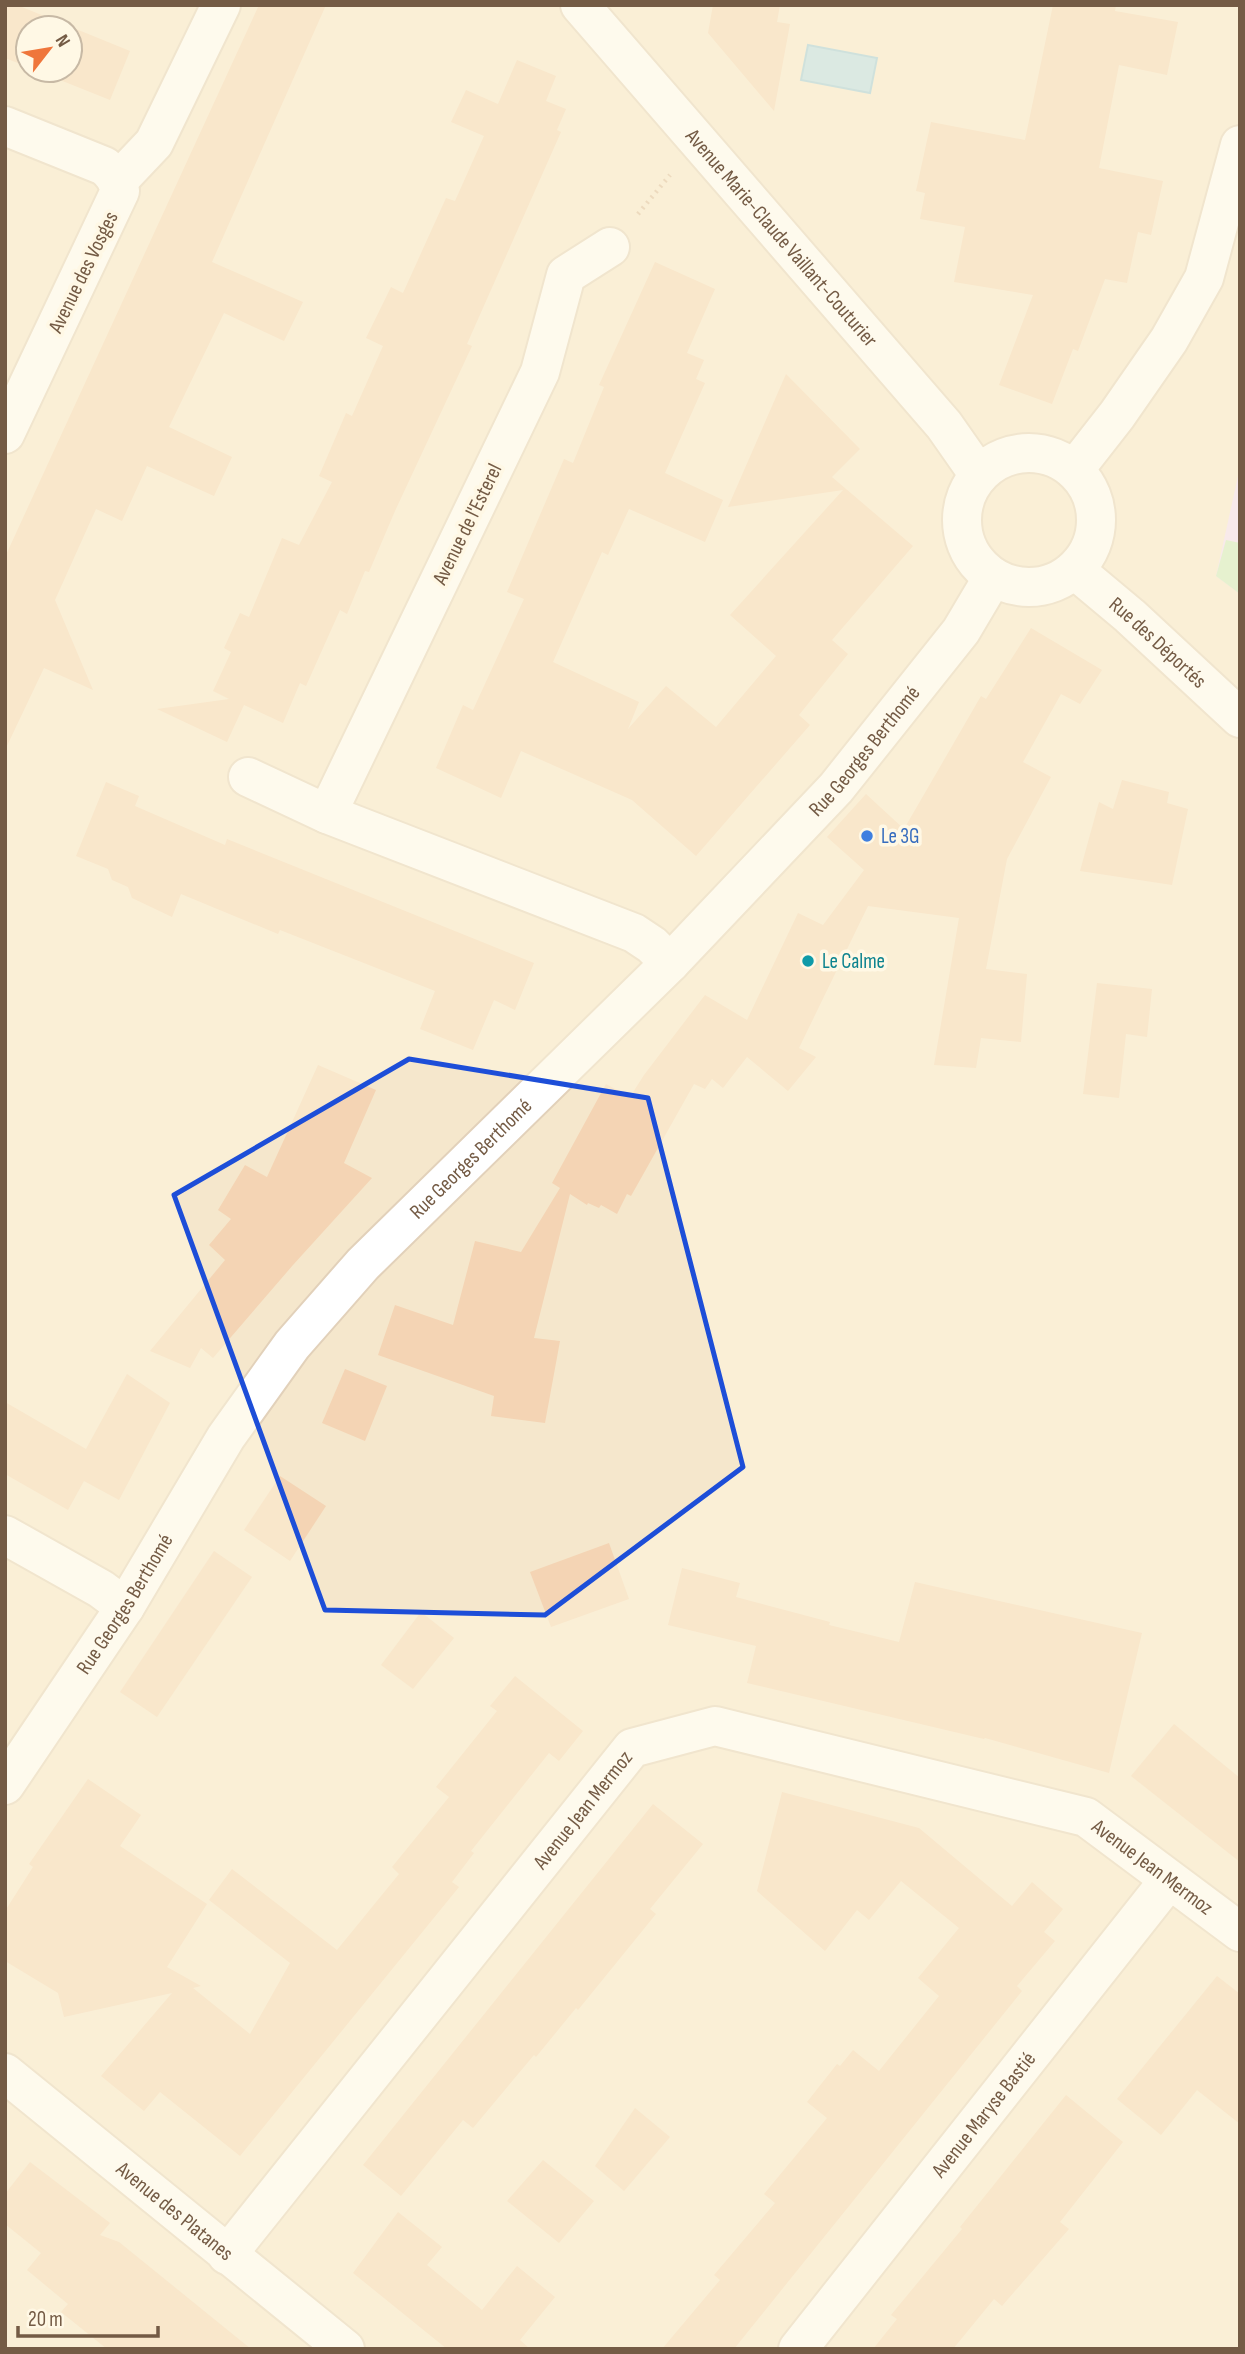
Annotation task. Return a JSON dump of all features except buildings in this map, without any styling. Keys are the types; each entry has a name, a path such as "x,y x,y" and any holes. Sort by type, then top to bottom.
{"street":[{"name":"Avenue des Vosges","path":"5,434 117,200 120,191 118,181 154,143 221,5"},
{"name":"Avenue Marie-Claude Vaillant-Couturier","path":"580,5 944,425 979,475"},
{"path":"5,126 104,166 118,181"},
{"path":"1074,470 1117,415 1169,340 1204,278 1240,145"},
{"name":"Avenue de l'Esterel","path":"327,814 540,372 566,275 610,247"},
{"path":"1020,453 1040,453 1058,459 1074,470 1088,487 1096,509 1095,531 1089,552 1075,570 1056,583 1035,588 1013,586 992,577 977,563 966,544 962,524 963,506 979,475 1002,458 1020,453"},
{"name":"Rue des Déportés","path":"1075,570 1130,616 1240,718"},
{"name":"Rue Georges Berthomé","path":"5,1784 125,1607 226,1437 292,1345 363,1264 670,963 836,788 961,631 992,577"},
{"path":"248,777 327,814 634,933 652,945 670,963"},
{"path":"5,1535 101,1589 125,1607"},
{"name":"Avenue Jean Mermoz","path":"227,2255 632,1748 715,1726 1086,1817 1240,1932"},
{"name":"Avenue Maryse Bastié","path":"798,2349 1169,1880"},
{"name":"Avenue des Platanes","path":"5,2073 345,2349"}],"path":[{"path":"610,247 677,166"}],"highlighted area":[{"path":"409,1059 648,1098 743,1467 545,1615 325,1610 174,1195"}],"shaded area":[{"path":"5,5 1240,5 1240,2349 5,2349"},
{"path":"1240,467 1240,594 1216,576"}],"green space":[{"path":"1226,540 1240,543 1240,594 1216,576"}],"water":[{"path":"808,45 877,58 870,93 801,80"}],"place":[{"name":"Le 3G","path":"867,836"},
{"name":"Le Calme","path":"808,961"}]}
